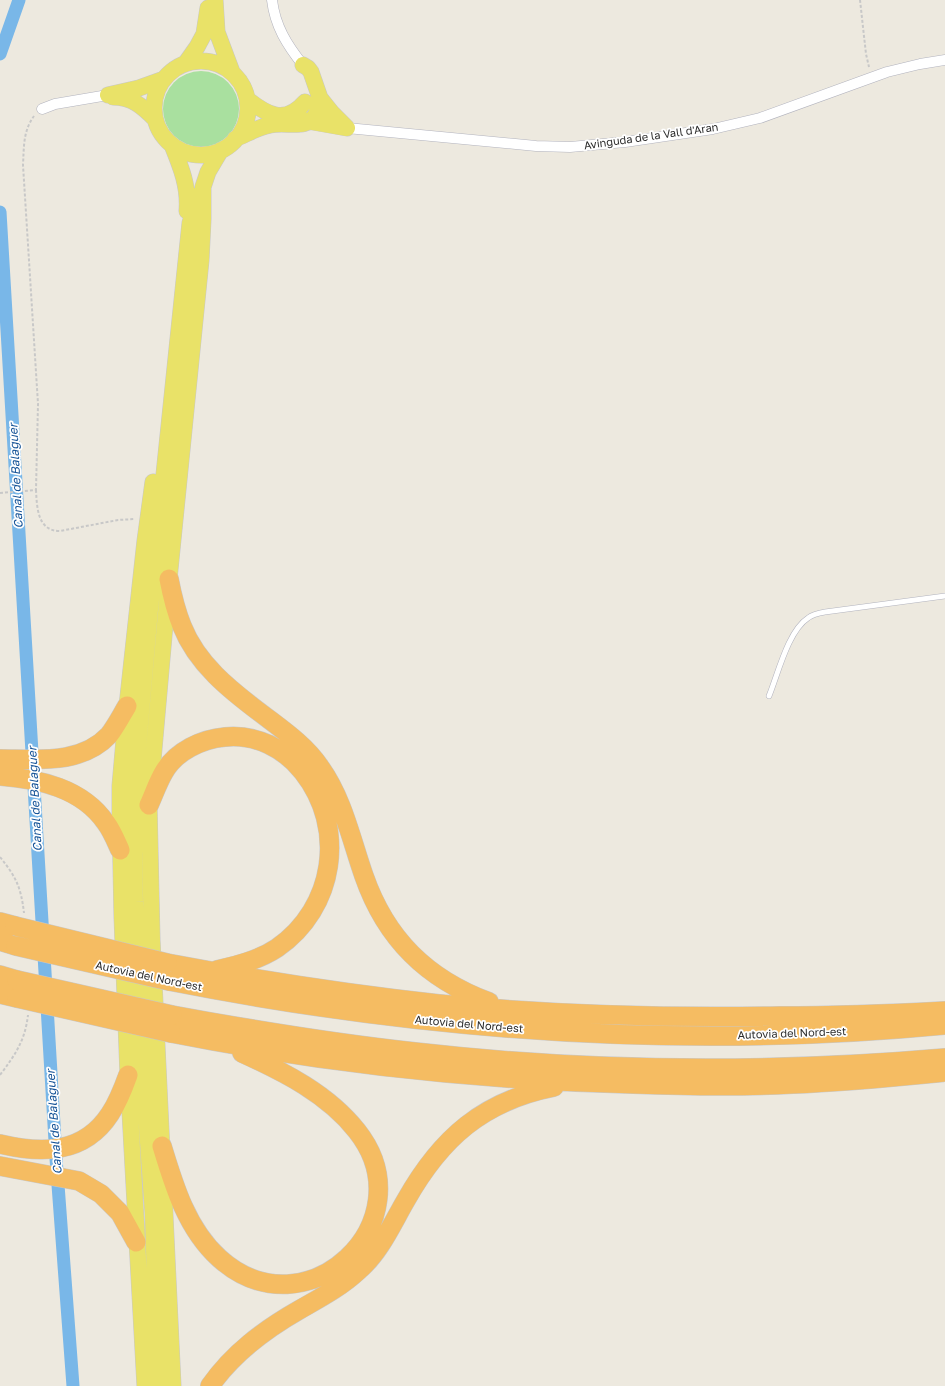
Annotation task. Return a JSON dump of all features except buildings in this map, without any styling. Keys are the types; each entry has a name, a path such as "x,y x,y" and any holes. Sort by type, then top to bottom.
{"highway":[{"path":"169,579 182,626 191,645 204,663 234,693 296,740 313,757 327,776 339,802 370,891 381,914 395,935 413,956 437,976 467,993 511,1010"},
{"path":"6,768 75,755 96,746 113,729 127,706"},
{"path":"149,805 164,771 182,753 206,740 217,737 238,736 257,740 279,749 306,776 322,803 328,827 330,850 325,883 315,907 290,937 268,953 249,962 211,971"},
{"path":"6,768 52,784 80,798 95,809 101,816 111,831 120,850"},
{"path":"7,924 167,963 211,971 368,996 511,1010 676,1017 852,1015 945,1011"},
{"name":"Autovia del Nord-est","path":"8,943 169,981 234,994 323,1008 454,1024 527,1030 616,1034 741,1035 785,1035 945,1025"},
{"path":"8,977 171,1024 219,1043 275,1069 304,1086 334,1107 357,1131 369,1151 377,1179 375,1210 368,1231 345,1261 320,1277 290,1284 270,1283 252,1278 223,1262 200,1236 176,1191 162,1146"},
{"path":"9,996 171,1024 416,1052 547,1063 660,1067 757,1068 945,1058"},
{"path":"219,1043 336,1061 404,1069 509,1079 574,1083 709,1086 785,1085 875,1079 945,1072"},
{"path":"0,1144 22,1149 37,1150 56,1149 76,1144 96,1131 109,1116 116,1105 128,1075"},
{"path":"210,1386 229,1363 254,1339 282,1320 342,1284 367,1262 385,1237 413,1187 432,1159 475,1118 508,1101 532,1092 574,1083"},
{"path":"0,1166 79,1181 101,1194 120,1213 136,1242"}],"main road":[{"path":"185,64 204,34 209,0"},
{"path":"215,0 217,32 232,72 242,85 247,99 248,108 244,125 235,140"},
{"path":"217,152 202,155 192,154 181,151 172,145 160,131 155,119 155,95 164,79 177,67 193,61 217,64 232,72"},
{"path":"304,65 308,83 307,93 312,100 332,113 347,128"},
{"path":"108,95 139,88 164,79"},
{"path":"108,95 133,100 141,105 155,119"},
{"path":"247,99 266,113 276,116 285,115 312,100"},
{"path":"310,122 306,116 312,100"},
{"path":"285,115 310,122 347,128"},
{"path":"158,1386 153,1214 142,1056 134,854 136,782 150,610 190,223 193,214 196,187 199,176 217,152 235,140 268,125 285,123 303,125 310,122"},
{"path":"172,145 186,183 188,199 187,213 190,223"},
{"path":"173,1386 152,940 149,805 169,579 200,267 203,219 203,186 217,152"},
{"path":"145,1386 128,1075 120,850 120,786 127,706 155,465 174,380"}],"street":[{"path":"272,0 276,19 284,38 304,65"},
{"name":"Avinguda de la Vall d'Aran","path":"347,128 515,145 570,147 599,145 700,131 754,120 872,77 920,64 945,60"},
{"path":"42,109 55,104 108,95"}],"lane":[{"path":"769,696 785,650 798,629 808,618 815,614 945,596"}],"path":[{"path":"860,0 866,54 872,77"},
{"path":"42,109 36,113 27,127 24,138 23,165 38,404 36,490 39,519 51,530 60,531 125,519 148,520"},
{"path":"0,493 36,490"},
{"path":"0,857 10,869"}],"green space":[{"path":"194,71 208,71 222,77 233,88 239,102 239,116 236,124 228,136 222,141 208,147 194,147 180,141 169,130 163,116 163,102 169,88 180,77"}],"waterway":[{"name":"Canal de Balaguer","path":"0,54 19,0"},
{"name":"Canal de Balaguer","path":"0,212 56,1158 73,1386"}]}
